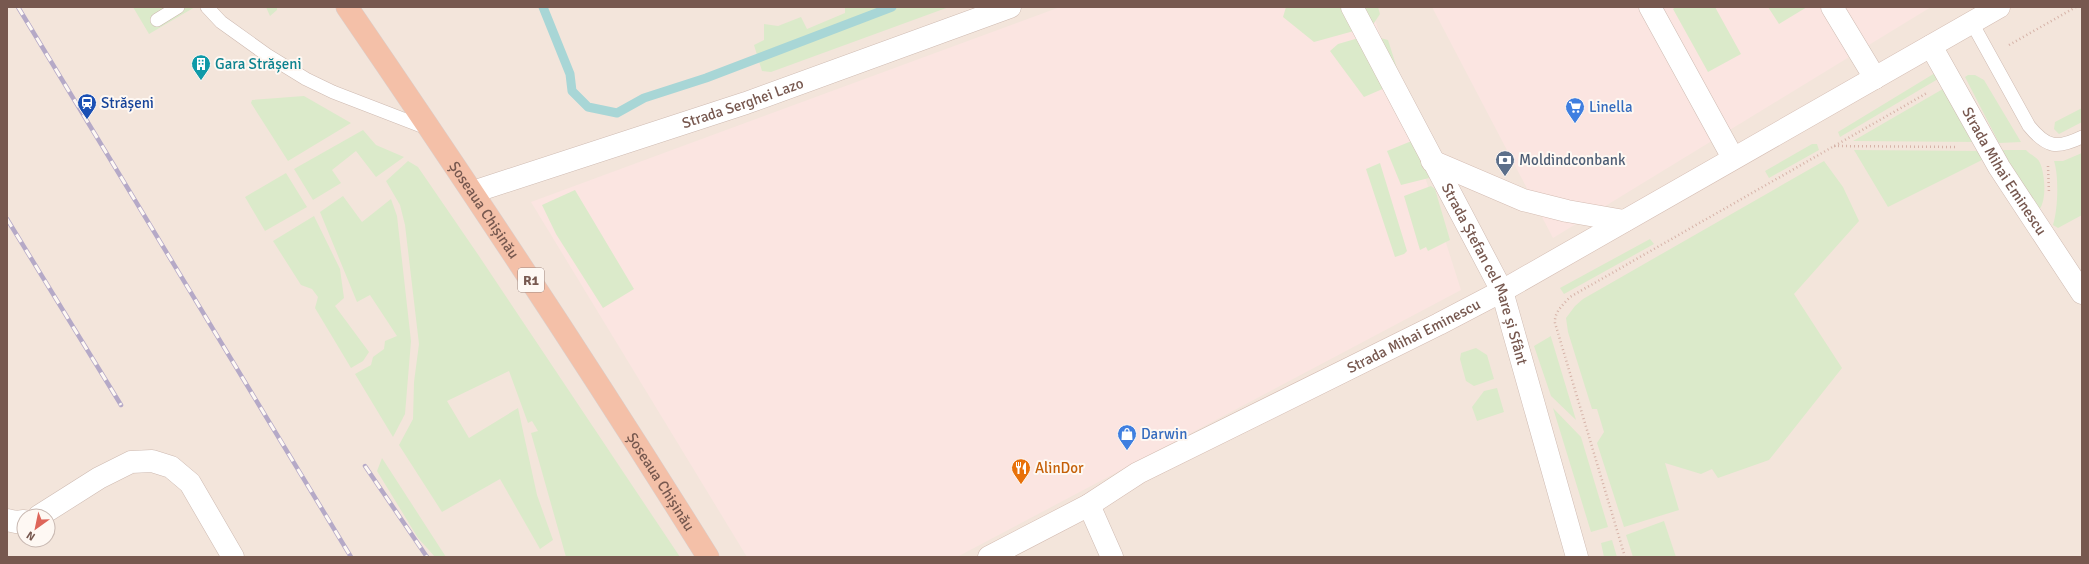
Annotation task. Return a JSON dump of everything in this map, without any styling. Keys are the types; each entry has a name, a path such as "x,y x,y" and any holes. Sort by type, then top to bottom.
{"highway":[{"name":"Șoseaua Chișinău","path":"347,7 473,192 623,420 708,557"}],"street":[{"name":"Strada Serghei Lazo","path":"473,192 746,103 1010,7"},
{"name":"Strada Ștefan cel Mare și Sfânt","path":"1352,7 1502,291 1577,557"},
{"path":"1650,7 1734,158"},
{"path":"1832,7 1875,78"},
{"name":"Strada Mihai Eminescu","path":"989,557 1089,505 1138,472 1439,324 1502,291 1999,7"},
{"name":"Strada Mihai Eminescu","path":"1931,46 1999,167 2082,293"},
{"path":"1432,161 1523,200 1567,211 1624,221"},
{"path":"52,508 99,478 131,462 152,462 171,467 190,483 233,557"},
{"path":"1089,505 1112,557"}],"lane":[{"path":"157,20 178,7"},
{"path":"207,7 221,22 267,55 306,79 333,92 429,129"},
{"path":"1972,22 2029,126 2039,138 2054,146 2067,144 2082,136"}],"path":[{"path":"1990,56 2076,7"},
{"path":"1625,557 1558,336 1554,316 1570,297 1950,80"},
{"path":"1833,146 1988,147"}],"shaded area":[{"path":"7,7 2082,7 2082,557 7,557"},
{"path":"1060,7 1371,7 1461,290 957,557 747,557 531,202"},
{"path":"1432,7 1931,7 1553,238"}],"green space":[{"path":"133,7 195,7 149,34"},
{"path":"266,7 277,7 277,10 270,16"},
{"path":"845,7 949,7 771,72 762,71 754,45 764,40 764,24 778,26 801,17 807,29 845,13"},
{"path":"1286,7 1378,7 1380,14 1372,26 1314,42 1283,17"},
{"path":"1676,7 1715,7 1741,54 1708,72 1673,9"},
{"path":"1768,7 1807,7 1779,24"},
{"path":"1369,35 1388,40 1401,81 1364,97 1330,51 1338,44"},
{"path":"1935,73 1938,79 1840,137 1838,132"},
{"path":"1968,75 1975,75 1984,80 2021,142 1999,143 1965,77"},
{"path":"1948,86 1978,142 1853,141"},
{"path":"304,96 351,123 288,161 251,103 252,100"},
{"path":"2082,108 2082,122 2059,134 2054,129 2055,122"},
{"path":"363,130 376,145 404,157 376,177 356,151 332,170 341,183 313,200 294,169"},
{"path":"1419,138 1433,177 1401,185 1387,151"},
{"path":"1812,144 1817,144 1819,150 1769,178 1765,171"},
{"path":"1854,150 1983,151 1986,158 1888,207"},
{"path":"2002,150 2026,150 2039,161 2043,174 2044,194 2042,206 2039,210 2031,200"},
{"path":"2082,153 2082,215 2058,228 2053,225 2056,211 2057,193 2057,175 2054,161 2063,161"},
{"path":"408,161 418,167 680,557 566,557 531,433 538,431 532,421 528,423 509,371 447,401 469,438 518,408 537,495 553,540 540,549 500,479 442,512 399,445 413,419 414,382 419,344 405,225 400,205 386,181"},
{"path":"1824,161 1843,187 1859,221 1794,294 1842,368 1769,460 1718,478 1712,469 1701,474 1665,463 1679,510 1624,527 1597,443 1604,432 1597,409 1592,409 1568,332 1566,318 1575,306 1583,299"},
{"path":"1380,163 1407,251 1404,254 1395,257 1366,169"},
{"path":"286,173 307,207 265,231 245,197"},
{"path":"1431,186 1435,189 1450,240 1428,251 1426,247 1420,250 1404,196"},
{"path":"575,190 634,289 603,308 556,234 542,205"},
{"path":"343,196 362,222 391,199 397,216 411,341 405,414 393,437 355,374 371,365 373,357 384,349 385,341 397,336 370,295 357,302 320,212"},
{"path":"314,216 340,269 344,298 335,306 369,352 363,361 351,368 315,308 318,297 312,289 301,285 273,241"},
{"path":"1650,239 1654,244 1564,294 1560,288"},
{"path":"1551,336 1576,420 1551,396 1534,346"},
{"path":"1476,348 1487,355 1494,379 1474,386 1466,381 1460,359 1461,353"},
{"path":"1497,388 1504,412 1477,421 1472,407 1484,391"},
{"path":"1553,408 1581,437 1608,527 1591,532"},
{"path":"382,458 446,557 435,557 418,538 377,471"},
{"path":"1664,521 1676,557 1633,557 1626,535"},
{"path":"1612,540 1617,557 1604,557 1601,543"}],"waterway":[{"path":"543,7 570,74 572,91 588,107 617,113 644,98 706,78 892,7"}],"railway":[{"path":"18,7 351,557"},
{"path":"7,219 121,405"},
{"path":"365,466 427,557"}],"place":[{"name":"Gara Strășeni","path":"201,81"},
{"name":"Strășeni","path":"87,120"},
{"name":"Linella","path":"1575,124"},
{"name":"Moldindconbank","path":"1505,177"},
{"name":"Darwin","path":"1127,451"},
{"name":"AlinDor","path":"1021,485"}]}
